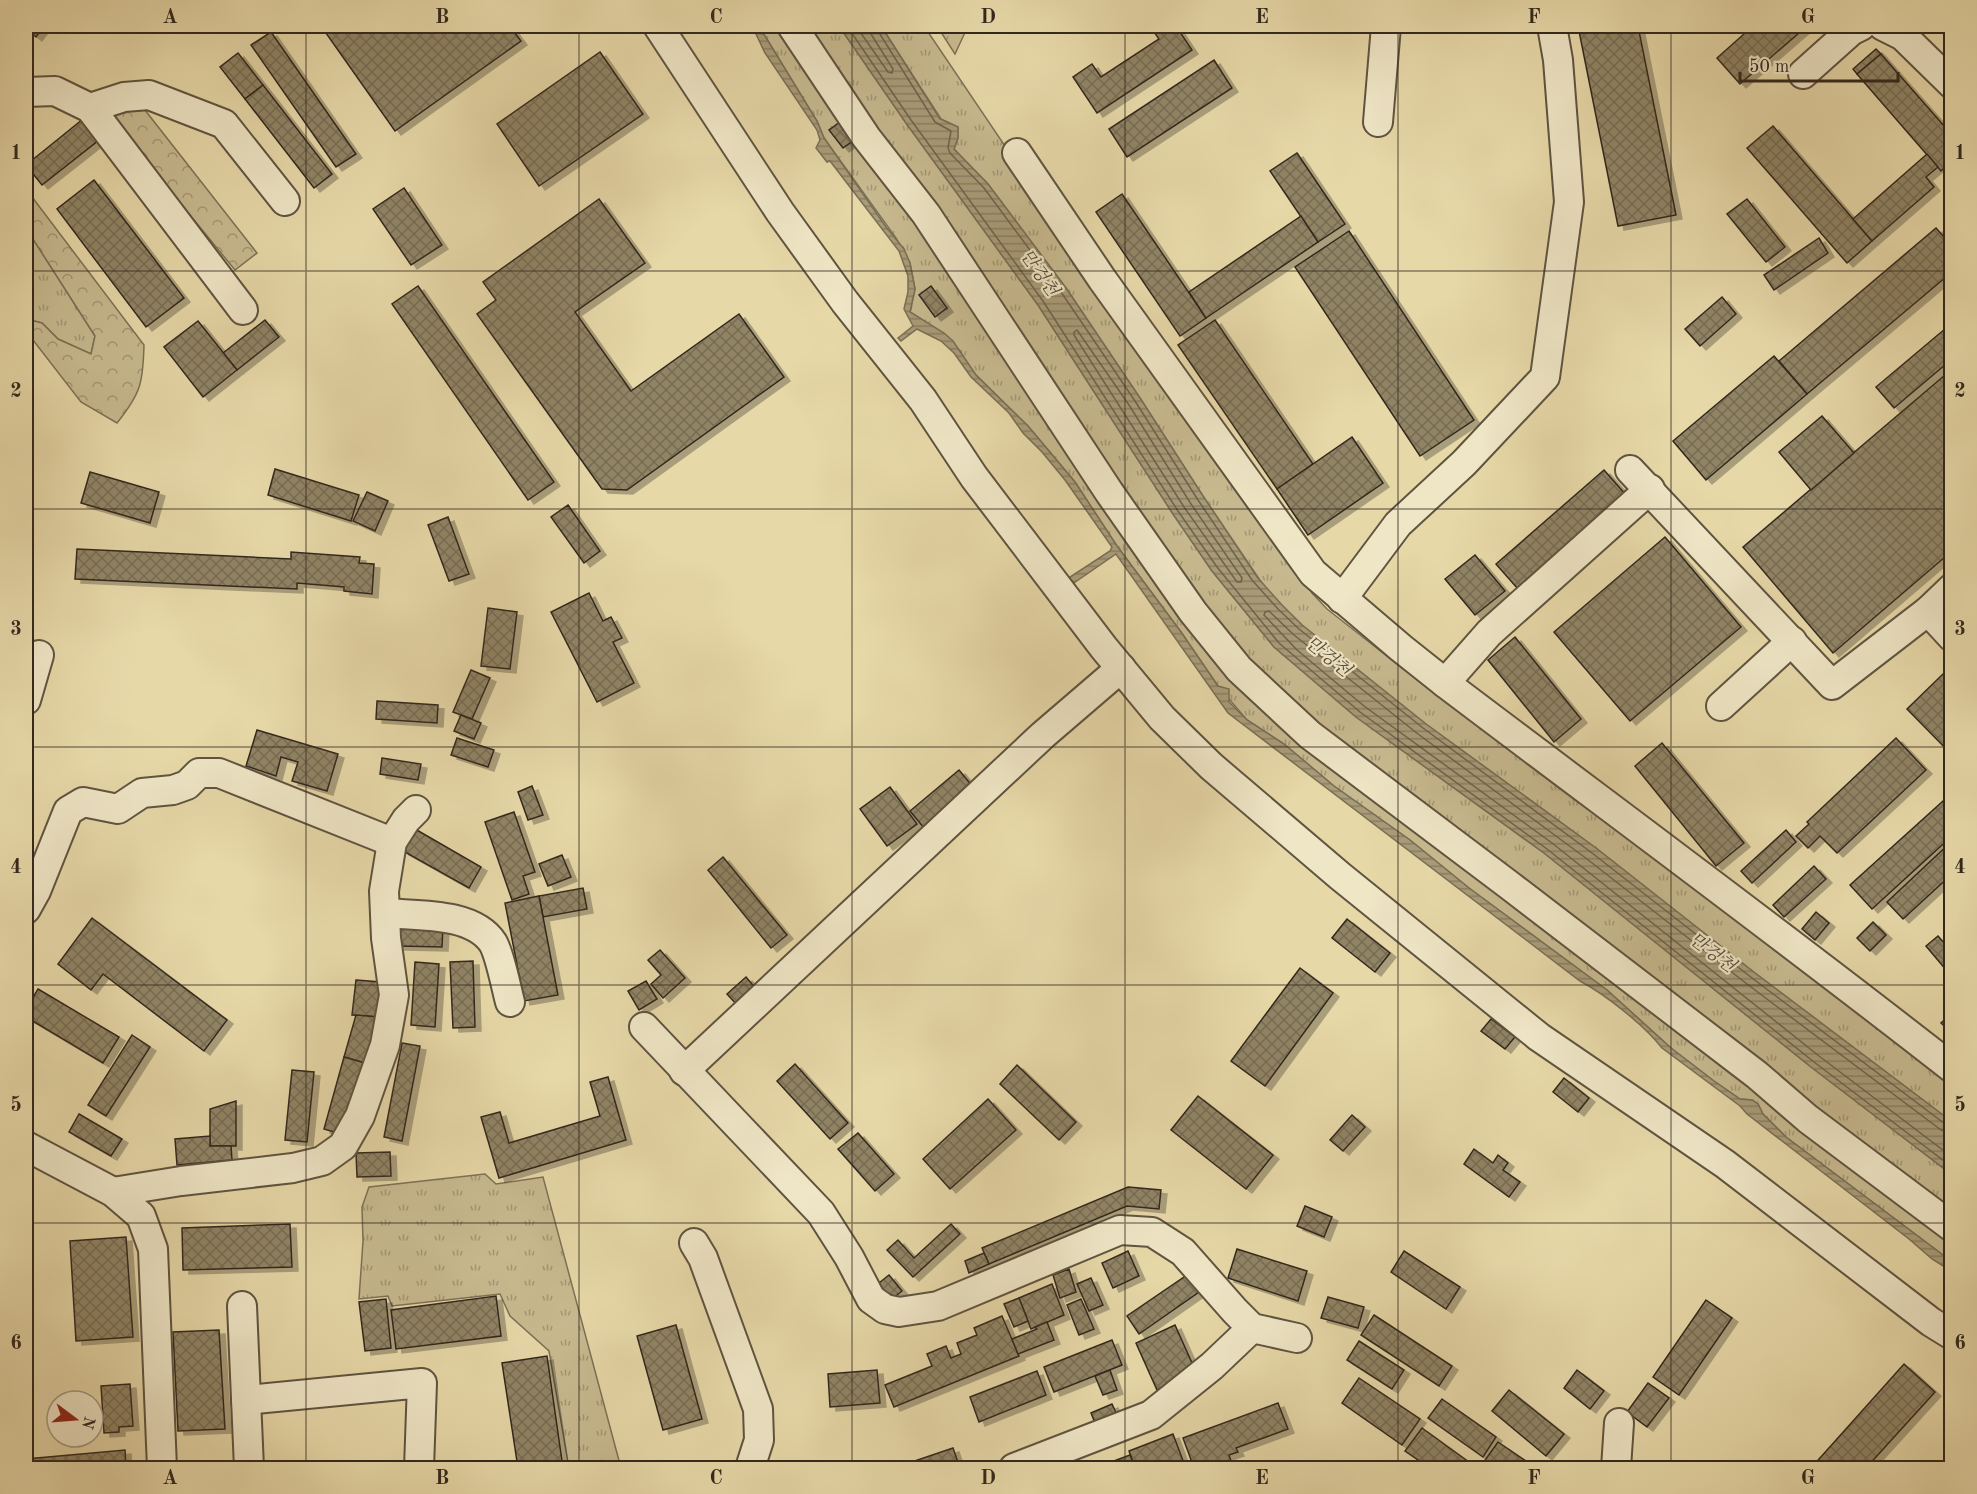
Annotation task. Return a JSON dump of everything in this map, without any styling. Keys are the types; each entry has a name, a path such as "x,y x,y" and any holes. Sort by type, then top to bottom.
{"street":[{"path":"658,26 780,212 845,302 923,400 974,477 1162,718 1211,766 1340,876 1530,1030 1725,1164 1931,1322 1952,1335"},
{"path":"792,26 866,137 926,214 1122,511 1193,612 1239,669 1310,735 1757,1075 1808,1119 1952,1227"},
{"path":"1378,122 1386,26"},
{"path":"1342,599 1398,524 1464,463 1545,377 1569,202 1558,60 1552,26"},
{"path":"1803,74 1851,31 1861,26"},
{"path":"1883,26 1903,36 1952,84"},
{"path":"26,92 55,91 90,108 243,310"},
{"path":"90,108 124,97 149,95 224,124 285,201"},
{"path":"1017,153 1102,279 1313,573 1445,683 1719,891 1834,975 1952,1068"},
{"path":"1445,683 1489,633 1640,479 1832,685 1928,611 1952,588"},
{"path":"1928,611 1952,637"},
{"path":"1721,706 1792,641"},
{"path":"26,700 39,656"},
{"path":"684,1071 1043,735 1121,668"},
{"path":"26,909 36,891 68,811 83,802 118,809 142,794 173,790 187,785 199,773 219,773 392,842"},
{"path":"113,1192 181,1181 293,1168 322,1161 343,1146 360,1116 385,1045 394,995 387,946 384,891 392,842 406,820 416,810"},
{"path":"385,913 458,919 480,929 494,944 510,1002"},
{"path":"644,1027 821,1213 849,1257 871,1299 885,1310 899,1312 938,1306 1120,1230 1152,1232 1183,1252 1252,1328 1297,1338"},
{"path":"26,1146 113,1192 141,1216 153,1249 162,1468"},
{"path":"694,1243 703,1258 758,1409 759,1440 750,1468"},
{"path":"242,1306 249,1468"},
{"path":"1014,1468 1151,1415 1212,1366 1252,1328"},
{"path":"246,1400 422,1383 419,1468"},
{"path":"1616,1468 1619,1423"}],"green space":[{"path":"756,26 788,26 1237,671 1951,1231 1951,1261 1786,1137 1763,1114 1758,1104 1752,1100 1740,1099 1714,1081 1671,1048 1607,990 1469,888 1410,840 1334,786 1284,744 1247,720 1218,686 1117,546 1075,482 1028,426 967,365 960,351 929,324 910,312 915,289 910,263 896,238 824,138 817,121 765,36"},
{"path":"796,26 839,26 1038,305 1212,571 1274,647 1356,717 1544,853 1811,1067 1951,1174 1951,1223 1240,668"},
{"path":"881,26 924,26 1092,275 1312,593 1327,609 1434,693 1563,784 1951,1078 1951,1121 1755,973 1596,848 1426,724 1302,625 1268,592 1066,288 988,184 954,149 958,138 958,127 941,119"},
{"path":"937,26 968,26 955,54"},
{"path":"141,105 257,253 235,270 112,120 122,110"},
{"path":"26,189 144,345 143,369 139,387 131,404 117,423 81,402 26,331 26,319 42,323 58,339 91,354 95,336 26,228"},
{"path":"26,228 95,336 91,354 58,339 42,323 26,319"},
{"path":"485,1174 496,1184 543,1177 621,1468 569,1468 549,1351 510,1316 500,1294 392,1306 388,1296 359,1299 363,1241 362,1207 369,1187"}],"water":[{"path":"748,26 756,26 765,36 817,121 824,138 904,249 910,263 915,289 910,312 953,341 976,375 1028,426 1075,482 1117,546 1218,686 1229,689 1229,702 1247,720 1284,744 1334,786 1410,840 1469,888 1607,990 1671,1048 1714,1081 1740,1099 1752,1100 1758,1104 1763,1114 1786,1137 1951,1261 1951,1271 1932,1259 1747,1114 1740,1106 1662,1048 1635,1020 1613,1002 1580,981 1228,713 1116,554 1068,587 1064,581 1110,551 1112,547 1065,480 1023,433 1009,413 971,377 954,353 941,341 917,329 901,341 898,338 913,326 904,309 908,292 908,276 899,251 830,161 827,162 816,148 820,140 817,130 765,53 756,34"},
{"name":"만겅천","path":"839,26 881,26 940,119 958,127 958,138 954,149 988,184 1066,288 1257,577 1282,605 1302,625 1426,724 1596,848 1755,973 1951,1121 1951,1174 1811,1067 1544,853 1356,717 1274,647 1212,571 1038,305"}],"building":[{"path":"26,26 44,26 36,37 26,29"},
{"path":"321,26 510,26 521,41 395,131"},
{"path":"1150,26 1176,26 1192,50 1097,113 1073,77 1092,64 1101,77 1159,39"},
{"path":"1578,26 1638,26 1676,215 1618,226"},
{"path":"1753,26 1807,26 1740,84 1717,58"},
{"path":"271,32 356,154 336,167 251,45"},
{"path":"1876,49 1881,54 1857,74 1853,69"},
{"path":"600,52 643,114 539,186 497,124"},
{"path":"238,53 263,85 245,99 220,67"},
{"path":"1881,54 1952,135 1952,161 1941,171 1857,74"},
{"path":"1214,60 1232,88 1127,157 1109,129"},
{"path":"263,85 332,174 314,188 245,99"},
{"path":"83,119 99,140 42,185 26,165"},
{"path":"840,122 854,140 843,148 829,130"},
{"path":"1773,126 1872,241 1847,263 1747,148"},
{"path":"1297,153 1345,224 1318,242 1270,171"},
{"path":"1927,154 1938,167 1926,177 1934,187 1872,241 1853,219"},
{"path":"94,180 184,298 146,327 57,209"},
{"path":"404,188 442,245 411,265 373,209"},
{"path":"1122,194 1206,318 1180,336 1096,212"},
{"path":"599,199 645,263 575,312 631,391 739,314 784,377 627,490 602,489 477,314 496,300 483,282"},
{"path":"1747,199 1785,247 1766,262 1727,214"},
{"path":"1301,216 1318,242 1206,318 1189,292"},
{"path":"1936,228 1952,246 1952,272 1807,394 1779,361"},
{"path":"1349,231 1474,420 1420,456 1295,267"},
{"path":"1819,238 1828,253 1774,290 1764,275"},
{"path":"418,286 554,482 528,500 392,304"},
{"path":"931,286 947,308 935,317 919,295"},
{"path":"1722,297 1736,314 1700,346 1685,329"},
{"path":"265,320 279,337 237,370 223,353"},
{"path":"1215,320 1313,464 1277,489 1178,345"},
{"path":"198,321 237,370 203,397 164,347"},
{"path":"1952,323 1952,359 1894,408 1876,387"},
{"path":"1774,356 1807,394 1706,480 1673,441"},
{"path":"1952,369 1952,551 1833,653 1743,547"},
{"path":"1822,416 1854,453 1811,490 1779,452"},
{"path":"1352,437 1383,483 1308,535 1277,489"},
{"path":"275,469 359,495 351,521 268,495"},
{"path":"1604,470 1626,495 1518,589 1496,564"},
{"path":"90,472 159,492 150,523 81,503"},
{"path":"367,492 388,501 375,531 353,521"},
{"path":"568,505 600,551 584,563 551,517"},
{"path":"448,517 469,574 449,581 428,525"},
{"path":"1665,537 1741,627 1630,721 1554,632"},
{"path":"77,549 291,559 291,552 360,557 359,563 374,564 372,594 344,591 344,587 297,583 297,589 75,579"},
{"path":"1475,555 1505,591 1475,615 1445,579"},
{"path":"589,593 603,621 611,617 622,638 613,642 634,683 597,702 551,612"},
{"path":"488,608 517,612 510,669 481,666"},
{"path":"1515,637 1581,719 1554,742 1488,660"},
{"path":"471,670 490,678 472,719 453,712"},
{"path":"1943,674 1952,683 1952,755 1907,709"},
{"path":"377,701 438,705 437,723 376,719"},
{"path":"461,715 481,723 474,739 454,731"},
{"path":"257,730 338,754 327,791 292,781 298,762 281,757 276,776 246,766"},
{"path":"457,738 494,750 488,767 451,755"},
{"path":"1896,738 1926,770 1837,853 1820,836 1808,848 1796,836 1809,824 1807,822"},
{"path":"1662,743 1744,843 1716,866 1635,766"},
{"path":"382,758 421,764 418,780 380,774"},
{"path":"959,770 973,787 924,828 910,811"},
{"path":"532,786 543,815 528,820 518,792"},
{"path":"890,787 917,824 887,846 860,809"},
{"path":"1952,793 1952,836 1872,909 1850,885"},
{"path":"514,812 535,872 523,876 529,894 512,900 485,822"},
{"path":"415,829 481,867 469,888 403,851"},
{"path":"1786,830 1796,842 1752,883 1741,871"},
{"path":"1952,841 1952,874 1903,919 1887,902"},
{"path":"562,855 571,877 548,886 539,864"},
{"path":"723,857 787,935 771,948 708,870"},
{"path":"1814,866 1826,879 1784,917 1773,905"},
{"path":"583,888 587,909 543,917 539,896"},
{"path":"539,896 558,995 524,1001 505,903"},
{"path":"1816,912 1829,923 1815,940 1802,929"},
{"path":"92,918 227,1020 204,1051 103,974 91,990 58,964"},
{"path":"1347,919 1390,953 1375,972 1332,938"},
{"path":"1873,922 1886,935 1870,951 1857,938"},
{"path":"398,926 443,927 442,947 398,946"},
{"path":"1938,936 1952,952 1952,968 1947,971 1926,946"},
{"path":"660,950 685,978 663,998 651,984 661,975 648,960"},
{"path":"473,961 475,1027 453,1028 450,962"},
{"path":"415,962 439,964 435,1027 411,1025"},
{"path":"1300,968 1333,993 1265,1086 1231,1061"},
{"path":"746,977 756,989 738,1006 727,994"},
{"path":"356,980 381,982 378,1017 352,1015"},
{"path":"646,981 657,999 639,1010 628,991"},
{"path":"38,989 119,1037 103,1063 26,1017 26,1009"},
{"path":"1952,1013 1952,1033 1941,1023"},
{"path":"356,1015 378,1017 365,1063 344,1057"},
{"path":"1491,1019 1515,1037 1505,1049 1481,1031"},
{"path":"132,1035 150,1047 106,1116 88,1105"},
{"path":"402,1043 420,1046 402,1141 384,1137"},
{"path":"344,1057 365,1063 344,1135 324,1129"},
{"path":"795,1064 848,1123 830,1139 777,1081"},
{"path":"1017,1065 1076,1122 1059,1140 1000,1084"},
{"path":"292,1070 314,1072 307,1142 285,1140"},
{"path":"608,1077 626,1140 499,1178 481,1117 500,1112 509,1143 600,1116 590,1082"},
{"path":"1564,1078 1589,1098 1578,1112 1553,1092"},
{"path":"1198,1096 1273,1155 1246,1189 1171,1130"},
{"path":"988,1099 1016,1130 950,1189 923,1159"},
{"path":"236,1101 236,1146 210,1146 210,1109"},
{"path":"79,1114 122,1139 111,1156 69,1132"},
{"path":"1352,1115 1365,1127 1343,1151 1330,1140"},
{"path":"858,1133 894,1174 875,1191 838,1149"},
{"path":"210,1136 210,1146 231,1146 232,1160 177,1165 175,1139"},
{"path":"1474,1149 1493,1163 1498,1155 1508,1163 1503,1170 1520,1182 1509,1197 1464,1164"},
{"path":"390,1152 391,1176 357,1177 356,1153"},
{"path":"1128,1187 1161,1190 1159,1209 1127,1206 989,1264 982,1248"},
{"path":"1305,1206 1332,1217 1324,1237 1297,1226"},
{"path":"290,1224 292,1267 183,1270 182,1228"},
{"path":"951,1224 960,1234 913,1277 887,1250 898,1240 914,1258"},
{"path":"126,1237 133,1337 76,1341 70,1241"},
{"path":"1237,1249 1307,1271 1298,1301 1228,1278"},
{"path":"1128,1251 1139,1276 1113,1288 1102,1263"},
{"path":"1404,1251 1460,1287 1446,1309 1391,1272"},
{"path":"984,1253 989,1264 969,1273 965,1261"},
{"path":"1069,1269 1076,1292 1060,1298 1053,1275"},
{"path":"889,1275 902,1291 887,1303 874,1287"},
{"path":"1187,1275 1199,1292 1139,1334 1127,1316"},
{"path":"1091,1278 1103,1305 1089,1311 1077,1284"},
{"path":"1052,1284 1064,1315 1031,1329 1019,1298"},
{"path":"496,1296 501,1336 396,1349 391,1310"},
{"path":"1328,1297 1364,1307 1358,1328 1321,1318"},
{"path":"1019,1298 1028,1321 1014,1327 1004,1304"},
{"path":"386,1299 391,1348 365,1351 359,1302"},
{"path":"1081,1299 1094,1329 1079,1335 1067,1305"},
{"path":"1706,1300 1732,1318 1679,1395 1653,1377"},
{"path":"1374,1315 1452,1366 1439,1386 1361,1335"},
{"path":"1002,1316 1019,1356 894,1407 885,1385 932,1366 927,1354 946,1346 951,1358 961,1354 957,1343 977,1335 974,1328"},
{"path":"1047,1322 1054,1340 1018,1354 1012,1339 1037,1329 1035,1327"},
{"path":"676,1325 702,1419 663,1430 637,1336"},
{"path":"1175,1325 1196,1372 1157,1390 1136,1343"},
{"path":"219,1330 225,1429 178,1431 173,1332"},
{"path":"1112,1340 1122,1365 1054,1392 1044,1367"},
{"path":"1359,1341 1404,1370 1392,1389 1347,1360"},
{"path":"547,1356 563,1468 518,1468 502,1363"},
{"path":"1904,1364 1935,1392 1866,1468 1811,1468"},
{"path":"877,1370 880,1403 830,1407 828,1374"},
{"path":"1110,1370 1117,1390 1103,1395 1095,1376"},
{"path":"1577,1370 1604,1391 1590,1409 1564,1388"},
{"path":"1037,1371 1046,1395 979,1422 970,1397"},
{"path":"1359,1378 1420,1419 1402,1445 1342,1403"},
{"path":"1648,1383 1669,1398 1647,1427 1627,1412"},
{"path":"130,1384 133,1426 119,1427 119,1432 105,1433 105,1389 101,1389 101,1386"},
{"path":"1509,1390 1564,1434 1546,1456 1492,1411"},
{"path":"1442,1399 1496,1437 1483,1457 1428,1418"},
{"path":"1278,1403 1288,1429 1236,1448 1238,1452 1229,1455 1232,1464 1220,1468 1194,1468 1183,1438"},
{"path":"1112,1404 1119,1419 1097,1428 1091,1413"},
{"path":"1422,1428 1473,1465 1470,1468 1430,1468 1405,1451"},
{"path":"1173,1434 1185,1466 1135,1468 1129,1451"},
{"path":"1498,1442 1536,1468 1492,1468 1483,1463"},
{"path":"953,1448 960,1468 894,1468"},
{"path":"125,1450 126,1468 26,1468 26,1459"},
{"path":"1130,1455 1135,1468 1095,1468"}],"railway":[{"path":"1948,26 1952,29"}]}
